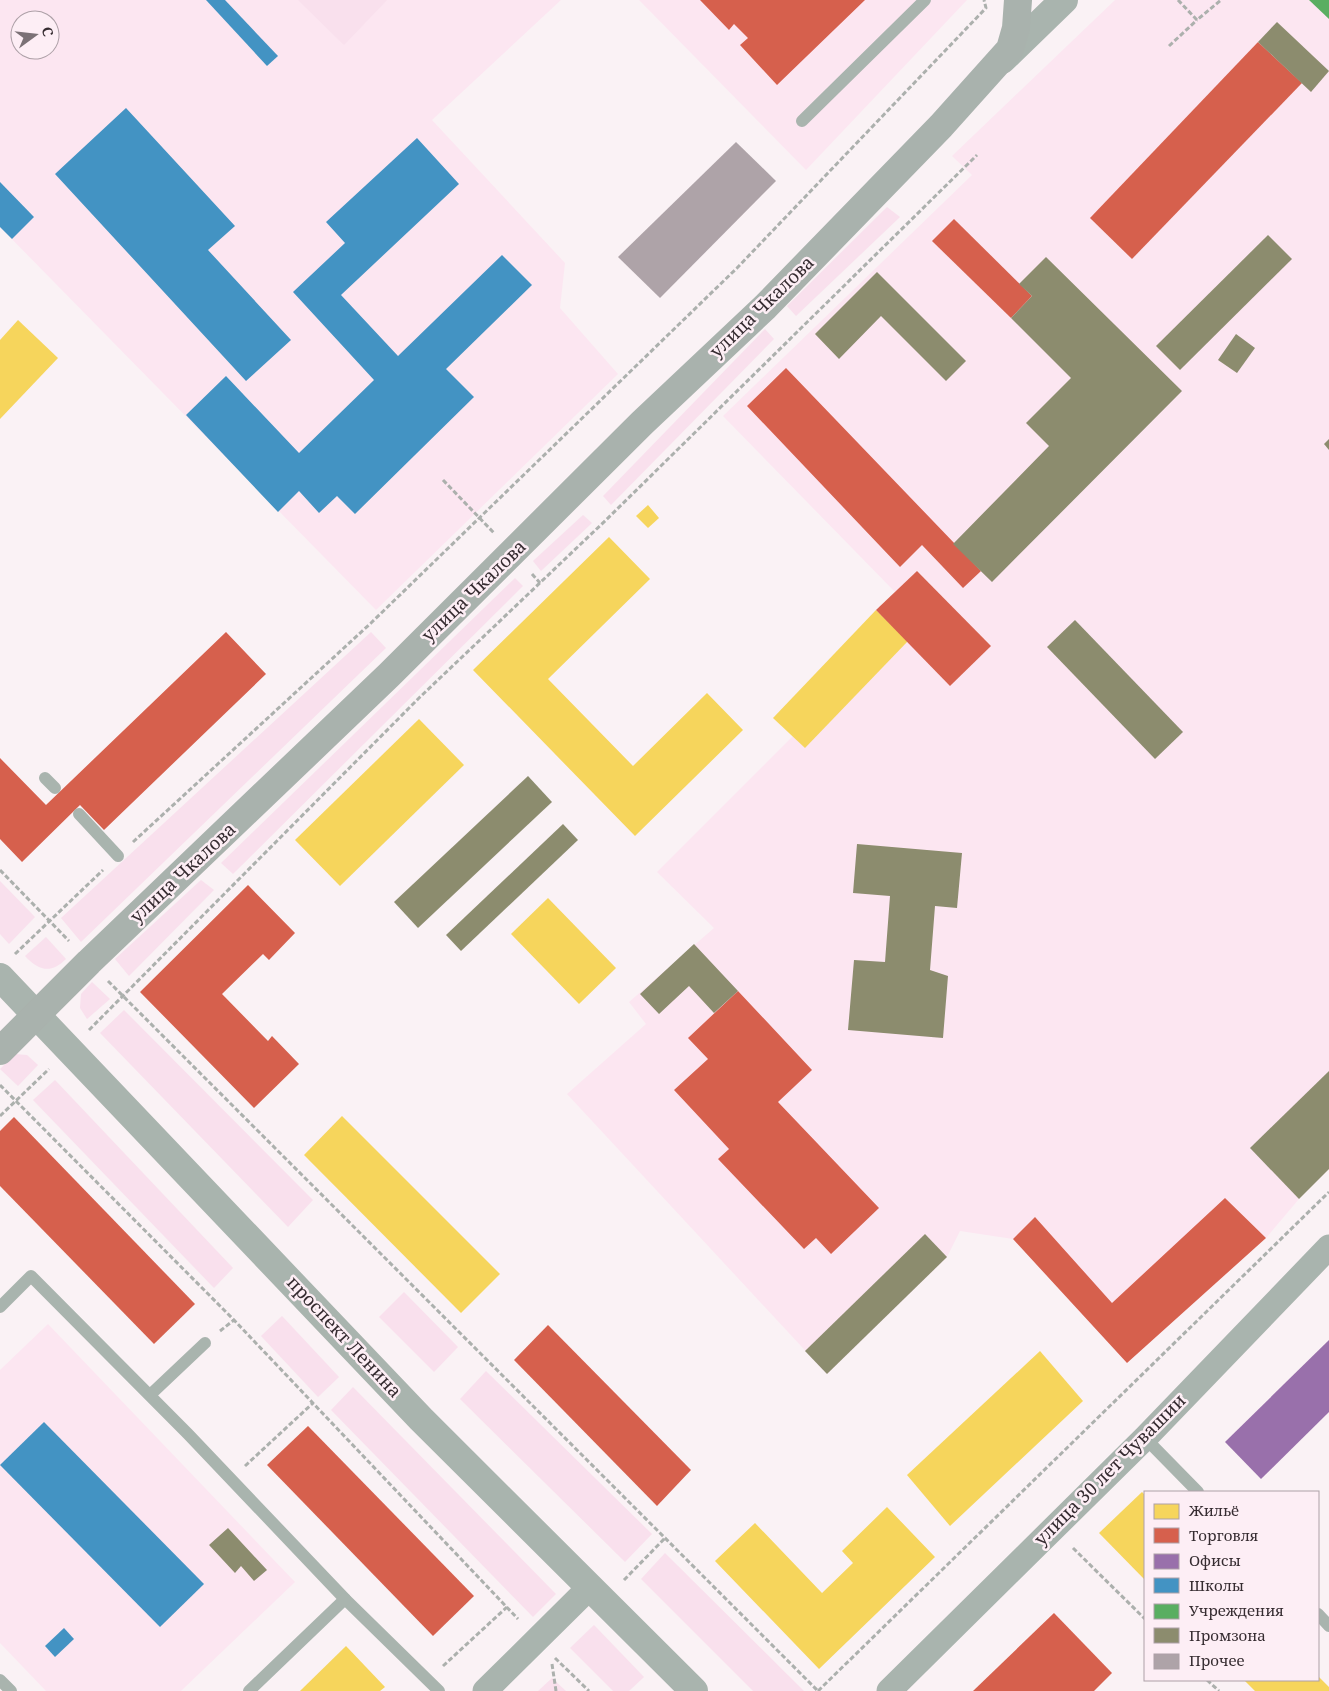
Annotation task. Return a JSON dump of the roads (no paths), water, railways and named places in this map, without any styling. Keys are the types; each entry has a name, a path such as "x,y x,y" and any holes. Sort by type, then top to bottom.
{"main road":[{"name":"улица Чкалова","path":"0,1051 89,962 389,675 642,423 765,307 941,126 1001,60 1012,45 1016,28 1018,0"}],"street":[{"path":"1001,60 1064,0"},
{"name":"проспект Ленина","path":"0,977 421,1419 694,1691"},
{"name":"улица 30 лет Чувашии","path":"889,1691 1144,1438 1329,1247"},
{"path":"485,1691 590,1587"}],"lane":[{"path":"802,121 925,0"},
{"path":"45,778 55,788"},
{"path":"79,814 118,856"},
{"path":"0,1306 31,1276 232,1478 345,1599 439,1691"},
{"path":"150,1395 205,1343"},
{"path":"1144,1438 1197,1491"},
{"path":"250,1691 345,1599"},
{"path":"1319,1615 1329,1626"},
{"path":"0,1680 11,1691"}]}
